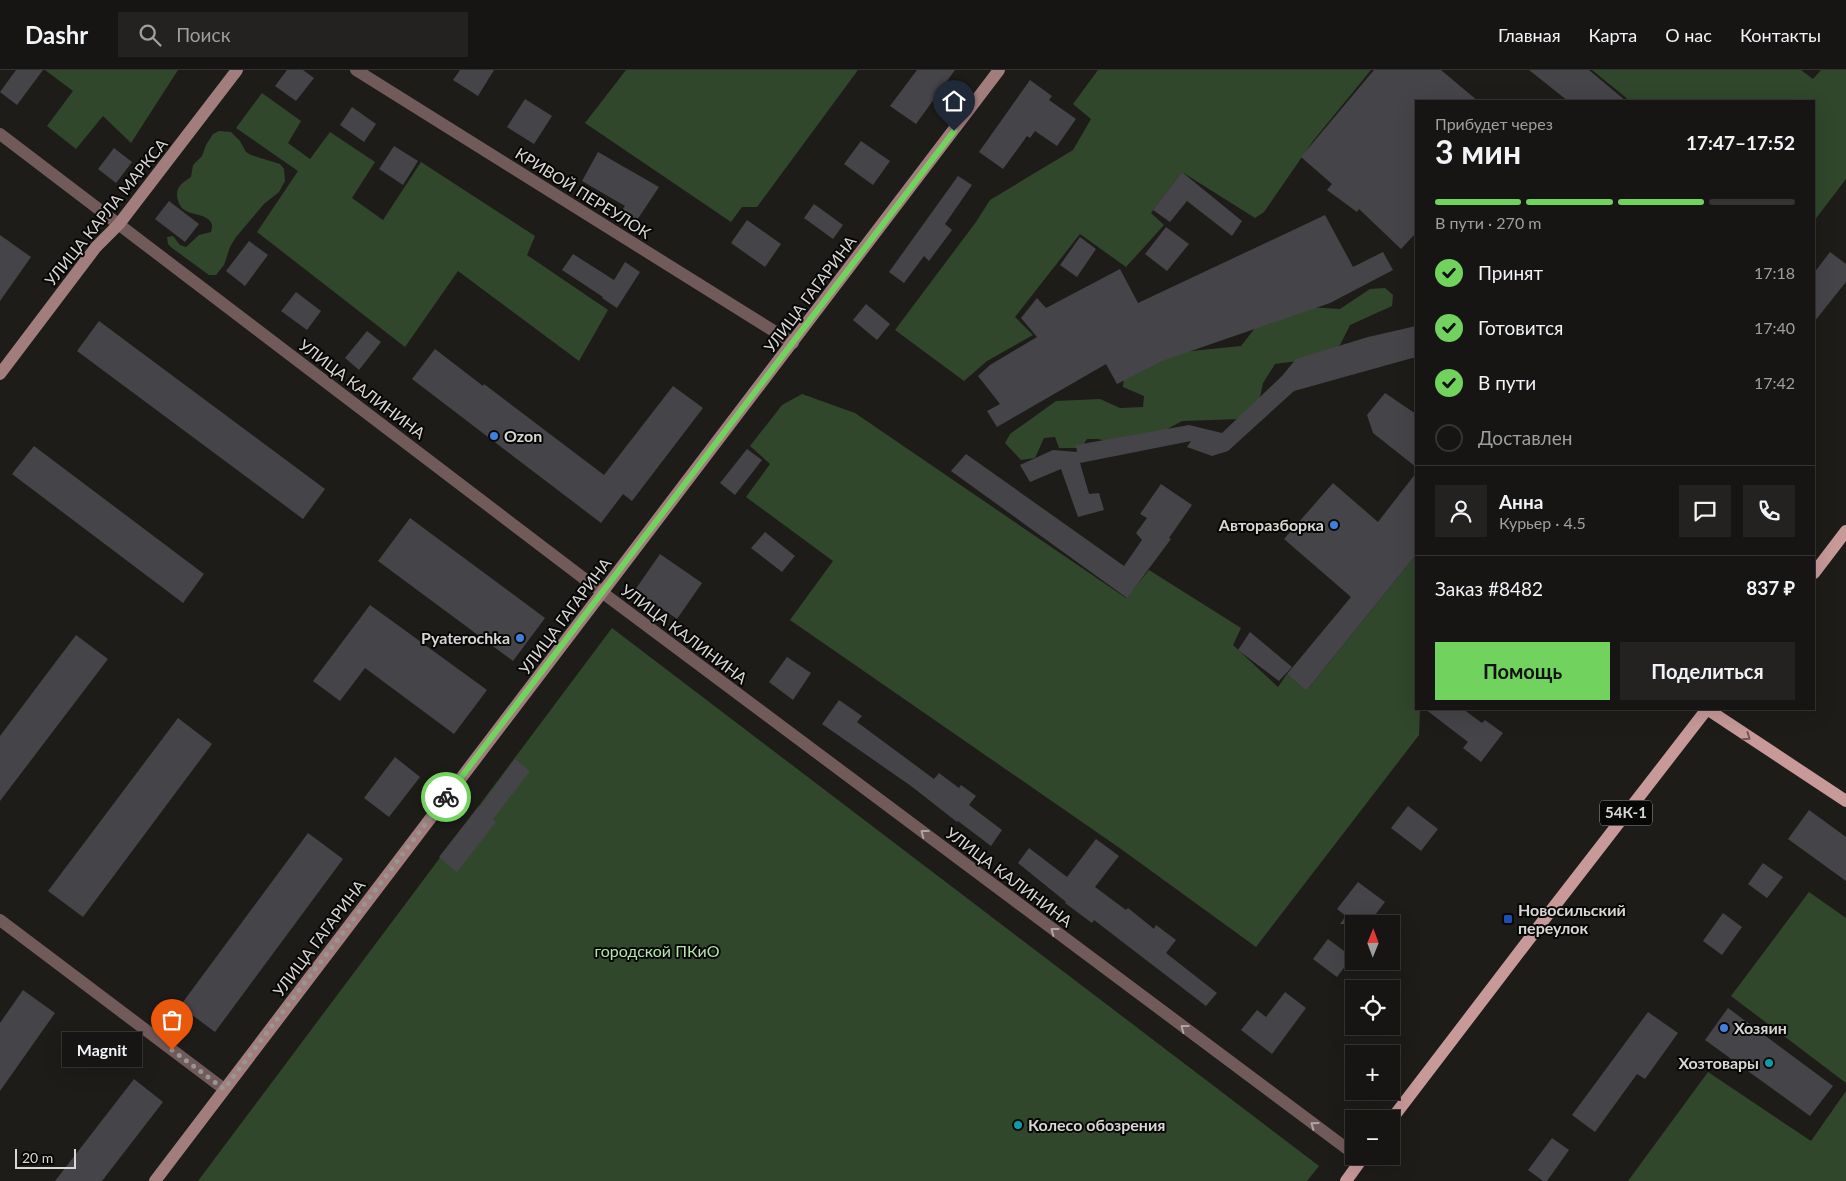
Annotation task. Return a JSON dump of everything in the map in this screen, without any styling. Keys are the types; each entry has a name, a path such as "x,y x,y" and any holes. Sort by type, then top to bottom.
{"main road":[{"path":"1815,572 1846,531"},
{"name":"54К-1","path":"1399,1110 1706,710"},
{"name":"54К-1","path":"1709,710 1846,801"},
{"path":"1346,1181 1354,1165"}],"street":[{"name":"УЛИЦА КАРЛА МАРКСА","path":"0,374 96,247 119,224 237,70"},
{"name":"КРИВОЙ ПЕРЕУЛОК","path":"356,70 793,343"},
{"name":"УЛИЦА ГАГАРИНА","path":"155,1181 999,70"},
{"name":"УЛИЦА КАЛИНИНА","path":"0,134 603,593 1345,1146"},
{"path":"0,920 224,1089"}],"green space":[{"path":"45,70 178,70 131,143 103,116 76,149 47,126 73,91"},
{"path":"626,70 858,70 757,207 742,207 731,222 585,123"},
{"path":"1098,70 1371,70 1313,141 1264,212 1255,218 1182,172 1151,213 1164,225 1126,267 1080,234 1015,317 1033,335 987,361 964,381 895,330 976,222 990,200 1073,150 1091,119 1073,104"},
{"path":"1592,70 1801,70 1813,79 1821,70 1846,70 1846,179 1815,220 1815,100 1629,100"},
{"path":"262,93 301,121 288,143 310,159 330,132 375,162 352,198 383,220 421,162 535,236 527,255 608,310 579,361 458,271 405,347 257,232 298,171 236,128"},
{"path":"219,131 231,132 240,141 246,152 251,155 280,164 284,169 285,181 279,192 264,204 236,237 230,247 224,265 216,275 209,275 172,248 168,244 167,237 173,236 180,245 186,247 199,235 211,232 212,225 210,221 182,208 177,192 183,182 191,177 193,165 202,156 213,134"},
{"path":"1385,288 1393,295 1392,306 1350,325 1340,345 1321,358 1275,364 1263,383 1258,406 1240,419 1182,421 1132,448 1098,439 1087,439 1081,448 1059,448 1055,437 1044,438 1035,458 1021,460 1005,443 1010,434 1056,401 1100,399 1120,408 1143,407 1144,396 1123,387 1124,375 1162,354 1241,346 1262,319 1307,307 1340,309 1370,289"},
{"path":"802,394 855,413 1126,598 1149,570 1241,628 1233,645 1278,687 1287,674 1306,691 1415,556 1415,710 1420,710 1419,735 1256,947 1121,849 790,620 833,561 746,497 770,464 750,446 782,405"},
{"name":"городской ПКиО","path":"612,628 1319,1166 1307,1181 198,1181"},
{"path":"1809,892 1846,918 1846,1083 1731,996"},
{"path":"1708,1072 1811,1141 1846,1091 1846,1181 1628,1181"}],"building":[{"path":"16,70 43,70 17,105 0,92"},
{"path":"287,70 303,70 314,78 296,101 275,86"},
{"path":"460,70 494,70 478,96 453,80"},
{"path":"917,70 955,70 916,124 890,106"},
{"path":"1374,70 1441,70 1477,100 1415,100 1415,234 1401,249 1359,209 1357,212 1327,190 1332,184 1301,157"},
{"path":"1529,70 1589,70 1625,100 1567,100"},
{"path":"1030,80 1052,96 1049,100 1076,119 1057,146 1035,131 1030,138 1027,136 1003,169 979,152"},
{"path":"525,99 552,116 534,144 507,127"},
{"path":"352,107 376,124 364,142 340,125"},
{"path":"861,141 890,161 873,185 844,164"},
{"path":"394,146 418,161 403,185 379,169"},
{"path":"114,148 132,162 116,183 98,169"},
{"path":"598,152 659,187 637,220 622,210 625,206 582,181"},
{"path":"1182,172 1242,221 1232,236 1187,201 1170,222 1153,210"},
{"path":"958,176 972,185 945,224 952,230 929,261 924,256 904,283 889,272"},
{"path":"169,201 199,224 185,242 155,219"},
{"path":"814,204 843,225 833,239 804,218"},
{"path":"1325,215 1353,267 1383,252 1393,270 1330,303 1162,361 1117,384 1106,364 997,427 987,411 1000,404 978,376 990,365 1037,337 1021,318 1037,298 1046,308 1120,269 1138,303"},
{"path":"747,220 781,244 765,267 731,243"},
{"path":"1166,227 1189,244 1167,271 1145,254"},
{"path":"0,235 31,257 0,301"},
{"path":"1080,237 1096,249 1077,277 1060,265"},
{"path":"249,241 268,255 245,286 226,271"},
{"path":"1830,252 1846,264 1846,282 1815,321 1815,272"},
{"path":"573,254 614,280 625,262 640,272 617,308 562,270"},
{"path":"296,292 321,311 307,330 281,311"},
{"path":"866,304 890,324 877,340 853,320"},
{"path":"99,321 325,489 303,519 77,351"},
{"path":"1415,326 1415,357 1294,391 1228,451 1212,456 1187,447 1191,441 1080,463 1089,494 1099,493 1104,510 1078,517 1061,469 1030,482 1020,465 1053,450 1077,452 1076,445 1189,425 1222,433 1282,376 1296,359 1368,337"},
{"path":"367,331 381,342 359,370 345,358"},
{"path":"435,349 604,475 673,386 703,408 632,501 623,494 601,523 412,379"},
{"path":"1385,393 1415,413 1415,466 1373,433 1367,415"},
{"path":"34,446 204,574 183,603 12,474"},
{"path":"747,449 762,460 735,495 720,483"},
{"path":"966,454 1124,566 1142,540 1136,533 1147,518 1140,514 1161,484 1192,505 1169,538 1171,539 1127,598 951,471"},
{"path":"1415,474 1415,556 1306,691 1287,674 1351,597 1284,539 1333,483 1378,522"},
{"path":"410,518 545,618 513,661 378,561"},
{"path":"765,532 795,556 782,572 751,548"},
{"path":"660,554 702,583 677,619 635,590"},
{"path":"370,605 487,690 454,734 365,668 340,701 313,681"},
{"path":"1250,632 1292,667 1279,681 1238,650"},
{"path":"76,635 108,659 0,801 0,736"},
{"path":"787,657 811,673 793,700 769,682"},
{"path":"839,700 862,716 857,722 934,779 939,773 959,788 961,785 976,796 969,805 1002,830 991,846 911,786 822,724"},
{"path":"1426,710 1464,710 1482,723 1485,720 1503,733 1481,762 1463,748 1468,742"},
{"path":"178,718 212,744 83,917 48,891"},
{"path":"395,757 420,777 389,817 364,798"},
{"path":"515,759 530,771 493,819 496,822 457,872 439,857 479,808"},
{"path":"1408,806 1438,829 1421,851 1391,828"},
{"path":"1809,810 1846,837 1846,881 1788,839"},
{"path":"308,833 343,859 215,1032 180,1006"},
{"path":"1096,839 1119,856 1095,887 1126,910 1128,908 1154,929 1156,925 1176,940 1166,953 1217,993 1206,1006 1094,920 1092,923 1065,903 1018,863 1029,848 1067,877"},
{"path":"1763,863 1783,877 1767,898 1748,884"},
{"path":"1358,882 1385,902 1375,915 1345,915 1337,909"},
{"path":"1723,913 1742,927 1722,955 1703,941"},
{"path":"1345,917 1345,924 1340,924"},
{"path":"1328,939 1345,952 1345,966 1337,977 1313,959"},
{"path":"23,990 55,1013 0,1091 0,1023"},
{"path":"1285,992 1306,1008 1272,1054 1241,1030 1257,1010 1266,1017"},
{"name":"Хозтовары","path":"1728,1008 1833,1086 1810,1116 1705,1040"},
{"path":"1648,1012 1678,1033 1645,1079 1637,1074 1595,1132 1572,1115"},
{"path":"134,1079 163,1102 102,1181 55,1181"},
{"path":"1552,1138 1569,1150 1547,1181 1543,1181 1528,1170"}],"way so far":[{"path":"172,1050 224,1089 446,797"}],"place":[{"name":"Ozon","path":"494,436"},
{"name":"Авторазборка","path":"1334,525"},
{"name":"Pyaterochka","path":"520,638"},
{"name":"Новосильский переулок","path":"1508,919"},
{"name":"Хозяин","path":"1724,1028"},
{"name":"Magnit","path":"172,1050"},
{"name":"Хозтовары","path":"1769,1063"},
{"name":"Колесо обозрения","path":"1018,1125"}],"route":[{"path":"446,797 581,623 954,131"}]}
